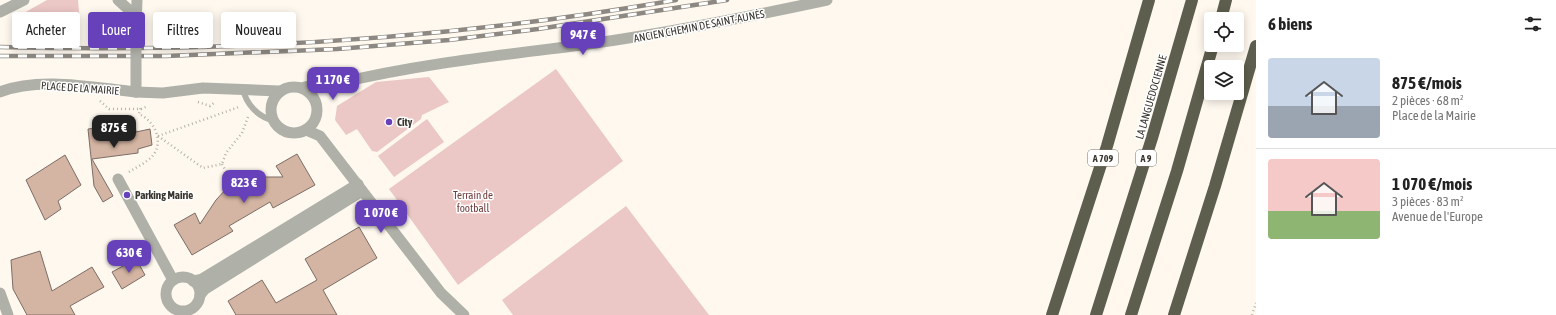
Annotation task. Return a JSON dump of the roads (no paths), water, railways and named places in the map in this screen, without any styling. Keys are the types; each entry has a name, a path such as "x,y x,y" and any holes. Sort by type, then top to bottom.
{"highway":[{"name":"A 709","path":"1052,315 1105,154 1149,0"},
{"name":"LA LANGUEDOCIENNE","path":"1096,315 1152,138 1192,0"},
{"path":"1223,12 1226,0"},
{"path":"1174,315 1213,194 1256,46"},
{"path":"1131,315 1177,171 1211,52"}],"street":[{"path":"0,12 24,0"},
{"path":"118,0 130,12"},
{"path":"137,0 138,12"},
{"name":"ANCIEN CHEMIN DE SAINT-AUNÈS","path":"302,88 310,85 332,84 356,78 473,59 641,37 706,26 827,0"},
{"path":"136,48 136,92"},
{"name":"PLACE DE LA MAIRIE","path":"0,92 21,86 49,84 163,93 203,88 279,91"},
{"path":"320,136 317,108 314,97 309,91 302,88 290,87 279,91 274,97 271,105 270,113 278,127 291,133 299,133 312,125 317,108 323,94 332,84"},
{"path":"248,89 271,105"},
{"path":"306,130 320,136 440,293 464,315"},
{"path":"118,179 173,280"},
{"path":"193,281 204,278 360,188"},
{"path":"200,295 197,285 193,281 183,277 173,280 166,290 166,296 171,306 176,310 181,311 193,308 199,300 200,295 206,289 360,188"},
{"path":"0,293 8,315"}],"lane":[{"path":"248,89 251,105 266,119 273,120"}],"railway":[{"path":"0,47 170,48 339,40 424,34 508,25 676,0"},
{"path":"0,56 166,56 337,49 449,40 538,29 727,0"}],"place":[{"name":"City","path":"389,122"},
{"name":"Parking Mairie","path":"127,195"}],"park label":[{"name":"Terrain de football","path":"473,201"}]}
